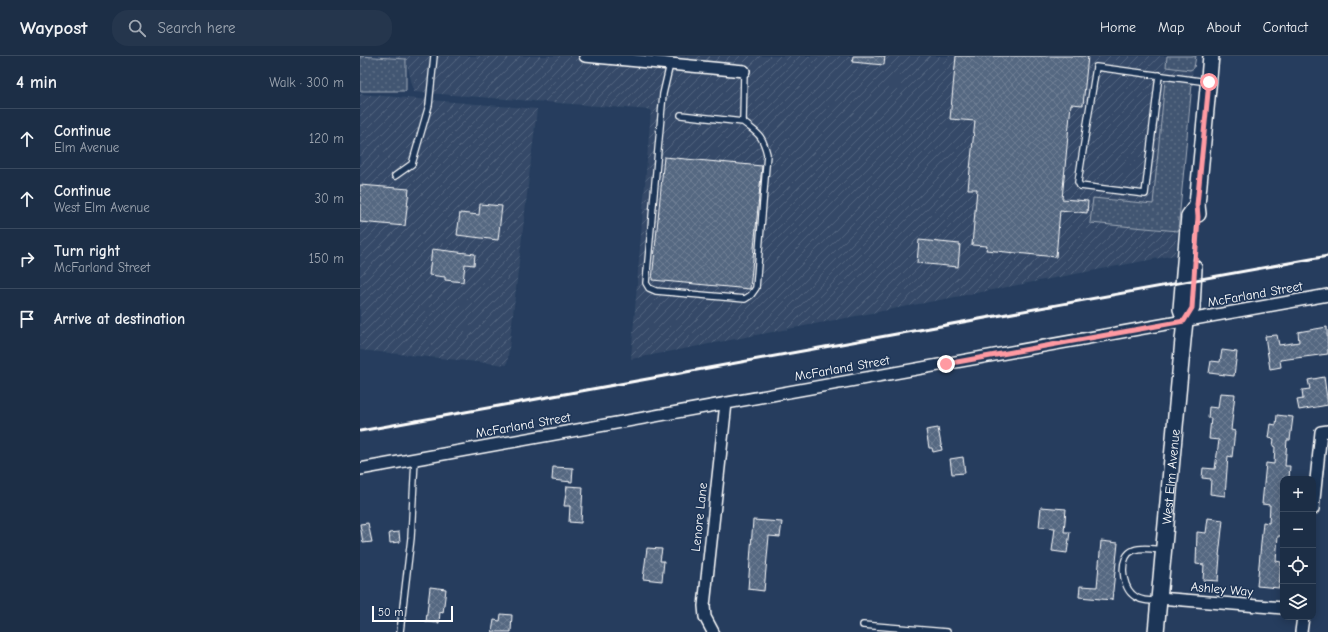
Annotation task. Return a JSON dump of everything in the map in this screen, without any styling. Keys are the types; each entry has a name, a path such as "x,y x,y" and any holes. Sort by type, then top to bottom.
{"street":[{"path":"585,56 744,71"},
{"name":"West Elm Avenue","path":"1156,632 1184,321 1192,308 1188,282 1198,217 1197,205 1211,56"},
{"name":"McFarland Street","path":"360,469 1328,295"},
{"name":"Lenore Lane","path":"713,632 705,616 704,606 726,403"},
{"path":"1316,488 1324,432"},
{"name":"Ashley Way","path":"1159,600 1280,608"},
{"path":"1301,632 1302,620"}],"lane":[{"path":"395,176 412,164 429,105 434,56"},
{"path":"670,64 663,94 646,283 648,288 656,291 745,299 751,295 756,288 767,154 764,141 743,122 681,115"},
{"path":"1159,75 1145,194 1080,186 1078,182 1096,67 1159,75 1209,82"},
{"path":"743,122 744,71"},
{"path":"400,632 411,538 416,459"},
{"path":"1159,600 1141,600 1132,595 1127,589 1124,579 1125,558 1132,550 1140,548 1164,550"},
{"path":"862,625 947,632"}],"shaded area":[{"path":"360,56 406,59 406,91 360,91"},
{"path":"379,56 1194,56 1175,255 631,359 651,110 414,92 406,60"},
{"path":"1167,56 1196,56 1194,68 1190,70 1166,67"},
{"path":"1165,80 1189,82 1192,84 1178,231 1090,223 1093,198 1153,204"},
{"path":"360,94 537,109 507,365 360,350"}],"building":[{"path":"853,56 885,56 884,65 852,62"},
{"path":"956,56 1088,56 1083,105 1071,104 1062,199 1088,201 1087,213 1060,210 1056,257 986,250 987,246 972,245 977,189 968,189 975,121 950,119"},
{"path":"664,157 762,166 750,289 652,280"},
{"path":"360,185 409,189 405,226 360,222"},
{"path":"480,204 502,206 498,240 457,235 460,213 479,215"},
{"path":"919,240 960,244 958,267 917,263"},
{"path":"432,249 475,254 474,265 465,264 463,282 445,280 445,277 429,275"},
{"path":"1327,327 1328,354 1280,360 1281,367 1270,369 1265,336 1277,335 1279,345 1299,342 1298,332"},
{"path":"1222,350 1237,352 1234,376 1209,373 1211,361 1220,362"},
{"path":"1324,377 1328,405 1299,410 1297,400 1303,399 1302,390 1310,389 1308,380"},
{"path":"1220,393 1235,394 1231,430 1235,431 1232,457 1228,456 1225,496 1210,494 1211,479 1202,478 1203,468 1215,469 1219,440 1209,439 1211,418 1208,418 1209,407 1218,408"},
{"path":"1277,415 1293,417 1290,440 1287,440 1285,466 1290,466 1289,476 1280,476 1280,536 1278,536 1276,561 1280,562 1279,588 1257,586 1263,522 1269,523 1270,505 1262,504 1266,463 1274,464 1274,439 1269,438 1271,424 1276,425"},
{"path":"938,428 942,450 933,452 932,448 929,448 926,430"},
{"path":"963,457 965,473 952,474 950,459"},
{"path":"553,467 573,468 572,482 552,480"},
{"path":"567,486 583,487 581,523 569,522 570,506 564,506"},
{"path":"1041,507 1066,509 1064,532 1070,532 1067,553 1052,551 1055,528 1039,527"},
{"path":"1208,518 1223,520 1218,581 1203,580 1204,565 1196,564 1197,532 1206,533"},
{"path":"753,520 782,522 780,537 769,536 764,591 748,589"},
{"path":"368,523 372,542 363,543 360,524"},
{"path":"399,532 400,542 390,543 389,533"},
{"path":"1101,541 1118,543 1112,600 1079,597 1080,586 1097,587"},
{"path":"647,548 662,549 660,561 664,561 662,581 643,579"},
{"path":"430,587 446,589 443,613 440,612 439,623 426,622"},
{"path":"501,614 512,615 511,632 492,632 494,620 500,621"}],"railway":[{"path":"360,431 1328,256"}],"route":[{"path":"946,364 1184,321 1192,308 1198,217 1197,205 1209,82"}]}
